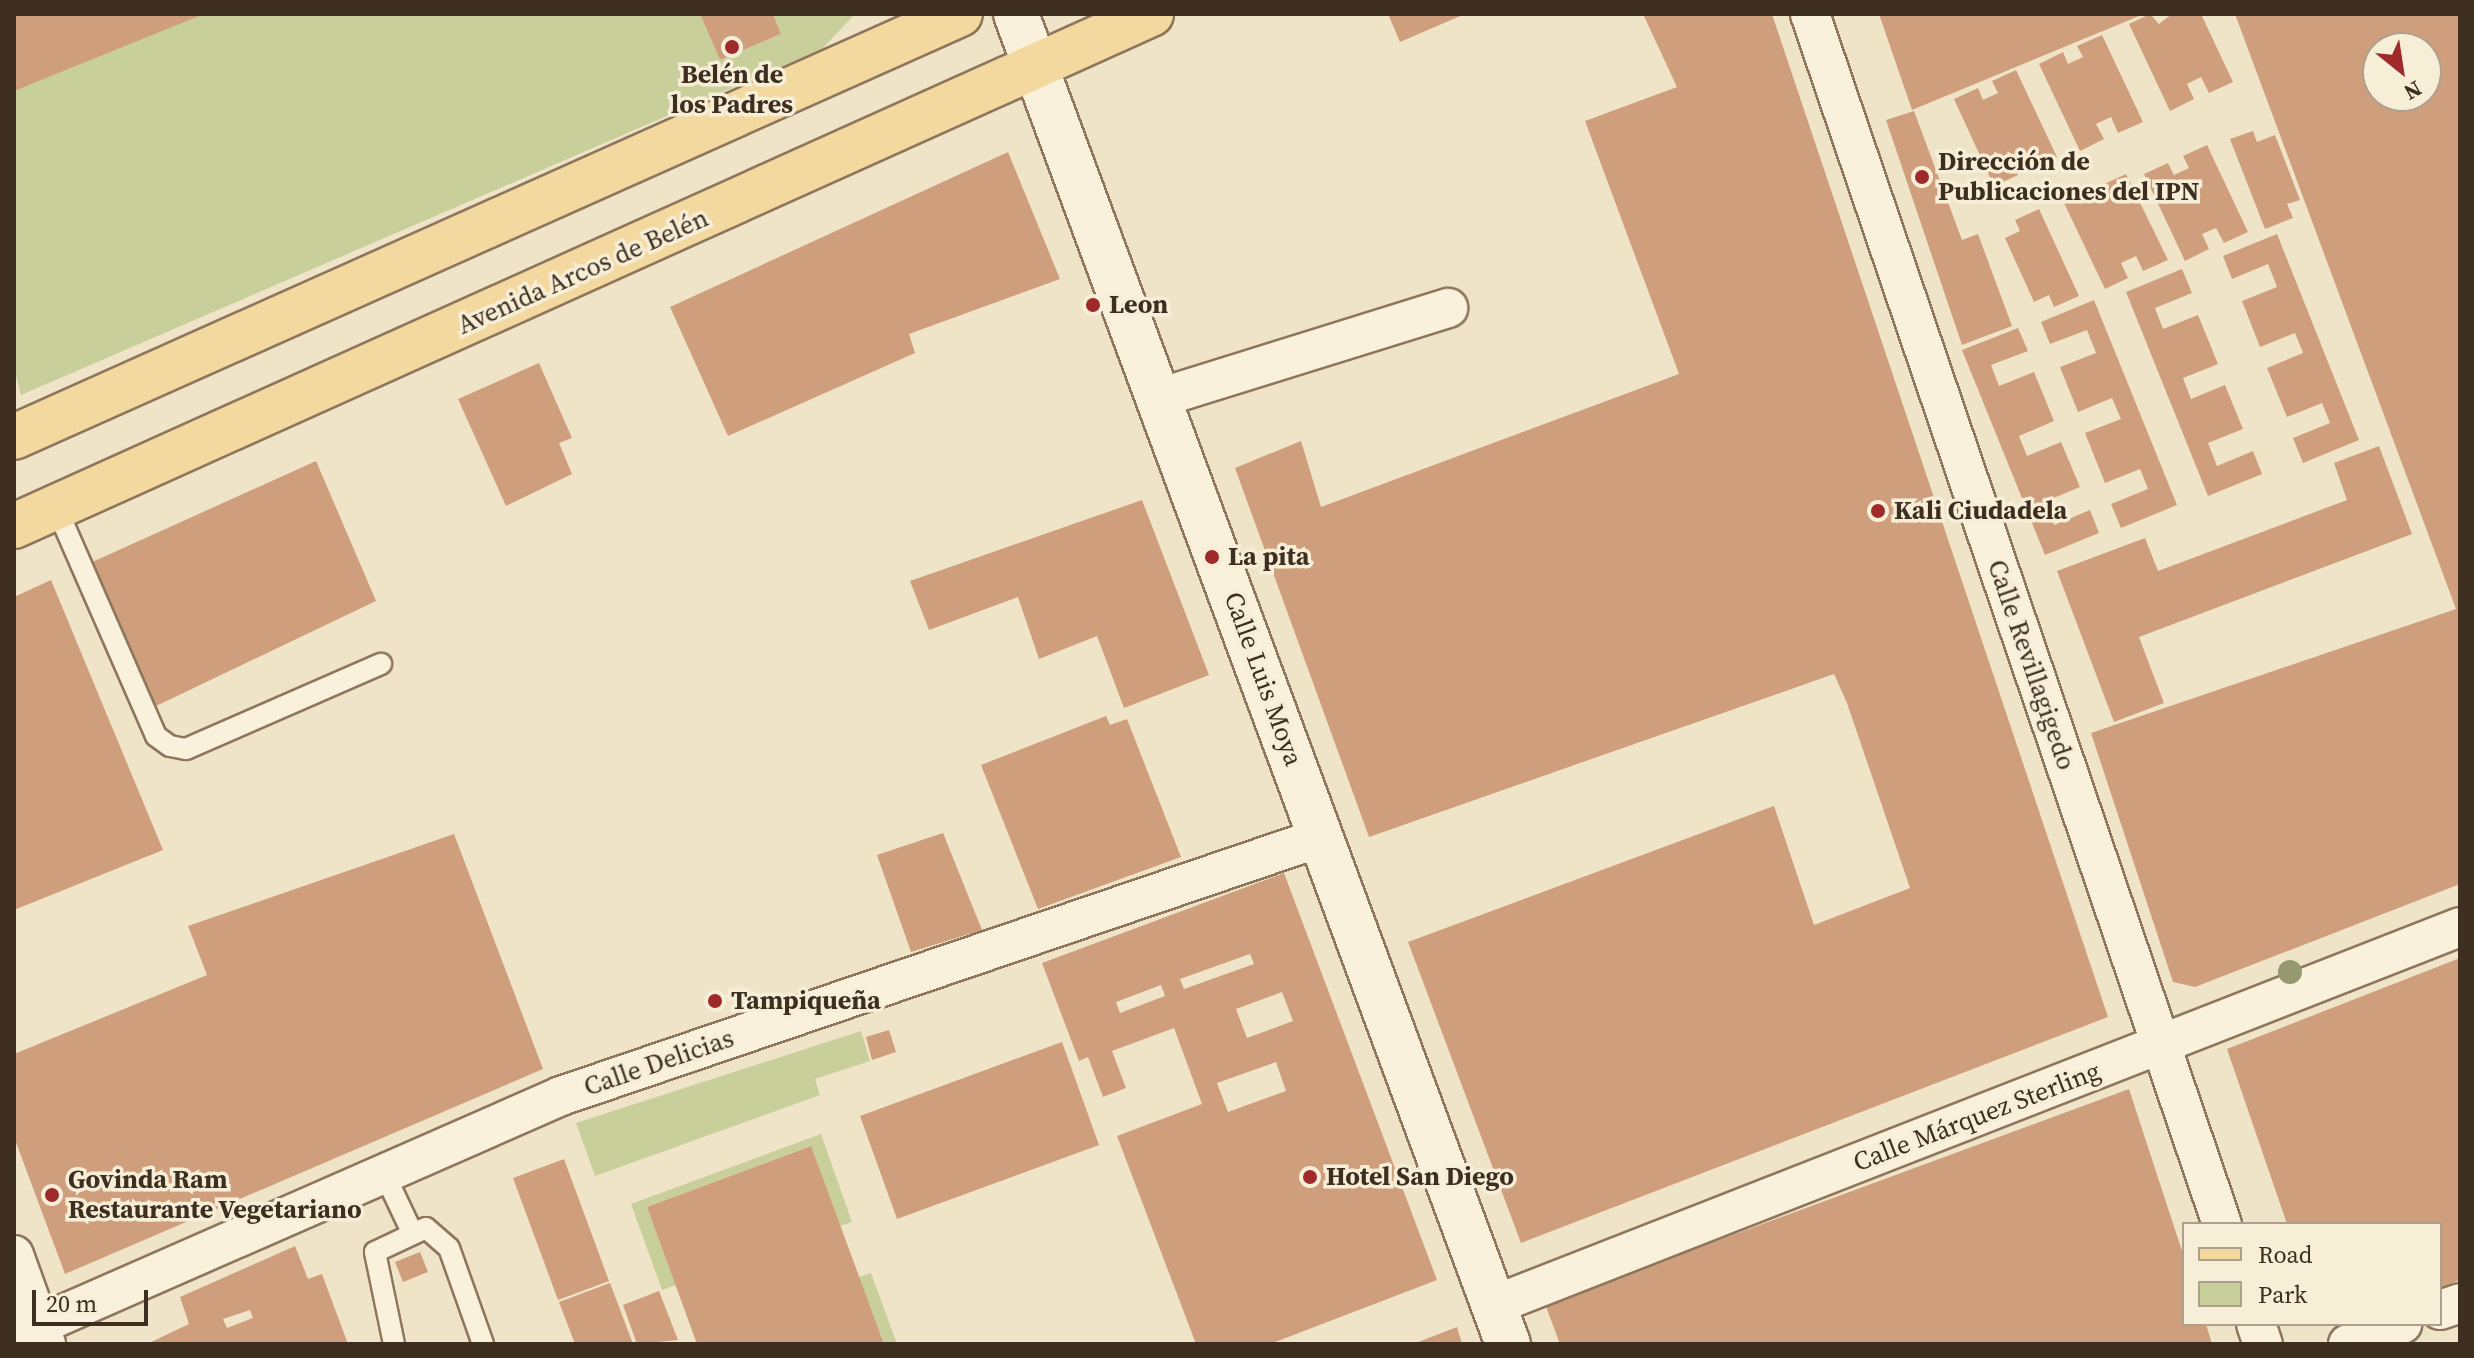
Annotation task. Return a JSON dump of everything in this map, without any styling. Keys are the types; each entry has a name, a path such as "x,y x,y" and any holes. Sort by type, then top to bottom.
{"main road":[{"path":"14,437 960,14"},
{"name":"Avenida Arcos de Belén","path":"14,526 1038,69 1151,14"}],"street":[{"name":"Calle Luis Moya","path":"1016,14 1501,1324"},
{"name":"Calle Revillagigedo","path":"1810,14 2221,1222"},
{"path":"1159,398 1448,308"},
{"name":"Calle Delicias","path":"33,1335 383,1171 561,1096 1322,837"},
{"name":"Calle Márquez Sterling","path":"1501,1324 2161,1046 2460,927"},
{"path":"14,1255 33,1335"},
{"path":"2348,1344 2397,1326"}],"lane":[{"path":"56,507 156,736 170,746 186,749 381,664"},
{"path":"383,1171 411,1230"},
{"path":"394,1344 373,1264 385,1242 411,1230 426,1228 444,1239 483,1344"}],"green space":[{"path":"194,14 700,14 720,60 781,34 773,14 855,14 822,49 21,395 14,368 14,86"},
{"path":"861,1031 870,1061 815,1079 820,1095 595,1176 576,1123"},
{"path":"821,1134 852,1222 840,1226 810,1146 647,1207 676,1285 662,1290 631,1204"},
{"path":"871,1273 897,1344 884,1344 859,1277"}],"building":[{"path":"14,14 204,14 14,91"},
{"name":"Belén de los Padres","path":"700,14 773,14 781,34 720,60"},
{"path":"1388,14 1465,14 1400,42"},
{"path":"1643,14 1772,14 2108,1017 1521,1243 1408,942 1774,806 1814,925 1910,888 1847,703 1834,674 1369,837 1235,468 1301,441 1321,507 1679,374 1585,121 1677,87"},
{"path":"1879,14 2144,14 1912,110"},
{"path":"2150,14 2159,24 2172,14 2201,14 2233,82 2209,93 2201,77 2187,84 2194,99 2170,111 2129,24"},
{"path":"2235,14 2460,14 2460,884 2195,987 2173,982 2091,733 2456,609"},
{"path":"2102,35 2143,122 2118,133 2111,117 2096,124 2104,139 2080,151 2039,64 2063,52 2068,64 2083,57 2077,46"},
{"path":"2016,70 2057,157 2033,168 2026,152 2011,159 2018,175 1994,186 1954,99 1978,88 1983,100 1998,93 1992,81"},
{"name":"Dirección de Publicaciones del IPN","path":"1914,111 1962,240 1978,234 2012,326 1962,345 1886,120"},
{"path":"2253,131 2257,142 2275,135 2300,200 2287,204 2293,218 2265,229 2230,139"},
{"path":"2207,145 2248,232 2224,243 2216,228 2202,234 2209,249 2185,261 2144,174 2168,163 2174,175 2189,168 2183,156"},
{"path":"1008,152 1060,279 909,334 915,353 728,436 670,307"},
{"path":"2126,174 2168,260 2143,271 2136,256 2121,263 2128,278 2105,289 2064,203 2088,191 2093,203 2108,196 2102,185"},
{"path":"2039,209 2079,296 2054,307 2049,295 2034,302 2005,238 2020,231 2015,220"},
{"path":"2277,234 2359,440 2303,463 2293,438 2330,423 2322,403 2287,417 2267,368 2303,353 2295,333 2260,347 2242,301 2277,287 2268,264 2232,279 2223,256"},
{"path":"2182,269 2192,293 2155,308 2163,329 2198,315 2218,364 2183,378 2191,399 2225,385 2243,429 2208,443 2217,466 2253,451 2262,474 2208,496 2126,292"},
{"path":"2094,300 2177,505 2121,528 2111,504 2148,489 2140,469 2105,483 2085,433 2121,419 2112,398 2078,412 2060,367 2096,353 2087,330 2050,344 2041,322"},
{"path":"2018,328 2028,351 1991,365 1999,386 2034,372 2054,421 2019,436 2027,456 2061,442 2080,487 2044,502 2054,525 2090,510 2099,533 2045,555 1962,350"},
{"path":"539,363 572,438 559,443 572,474 506,506 458,399"},
{"path":"2379,446 2412,534 2139,637 2164,703 2114,722 2057,571 2145,538 2158,571 2347,500 2334,463"},
{"path":"316,461 376,601 154,707 90,563"},
{"path":"1142,500 1209,675 1124,708 1097,636 1039,659 1018,597 929,630 910,581"},
{"path":"51,580 163,850 14,910 14,597"},
{"path":"1106,716 1110,725 1127,719 1181,857 1038,909 981,765"},
{"path":"943,833 982,930 911,952 877,855"},
{"path":"454,834 543,1069 65,1274 14,1137 14,1054 207,975 188,926"},
{"path":"1284,873 1437,1280 1270,1344 1196,1344 1117,1136 1202,1104 1174,1028 1112,1051 1126,1088 1103,1097 1088,1057 1079,1061 1042,963","holes":["1250,954 1254,964 1184,989 1180,979","1161,985 1165,996 1120,1013 1116,1002","1282,992 1293,1021 1247,1038 1236,1009","1276,1062 1286,1091 1228,1112 1217,1083"]},
{"path":"2460,958 2460,1280 2442,1287 2442,1222 2286,1222 2227,1049"},
{"path":"889,1030 896,1052 872,1060 866,1037"},
{"path":"1062,1042 1099,1145 897,1219 860,1116"},
{"path":"2129,1089 2182,1251 2182,1326 2207,1326 2212,1344 1560,1344 1545,1304"},
{"path":"811,1146 884,1344 697,1344 647,1207"},
{"path":"564,1159 609,1281 558,1300 513,1178"},
{"path":"295,1246 308,1279 322,1274 348,1344 147,1344 189,1324 180,1297","holes":["250,1310 253,1318 227,1328 223,1319"]},
{"path":"420,1252 428,1272 403,1282 395,1262"},
{"path":"610,1283 633,1344 575,1344 559,1302"},
{"path":"659,1291 678,1340 637,1344 623,1305"},
{"path":"1457,1327 1462,1344 1413,1344"}],"place":[{"name":"Belén de los Padres","path":"732,47"},
{"name":"Dirección de Publicaciones del IPN","path":"1922,177"},
{"name":"Leon","path":"1093,305"},
{"name":"Kali Ciudadela","path":"1878,511"},
{"name":"La pita","path":"1212,557"},
{"name":"Tampiqueña","path":"715,1001"},
{"name":"Hotel San Diego","path":"1310,1177"},
{"name":"Govinda Ram Restaurante Vegetariano","path":"52,1195"}]}
